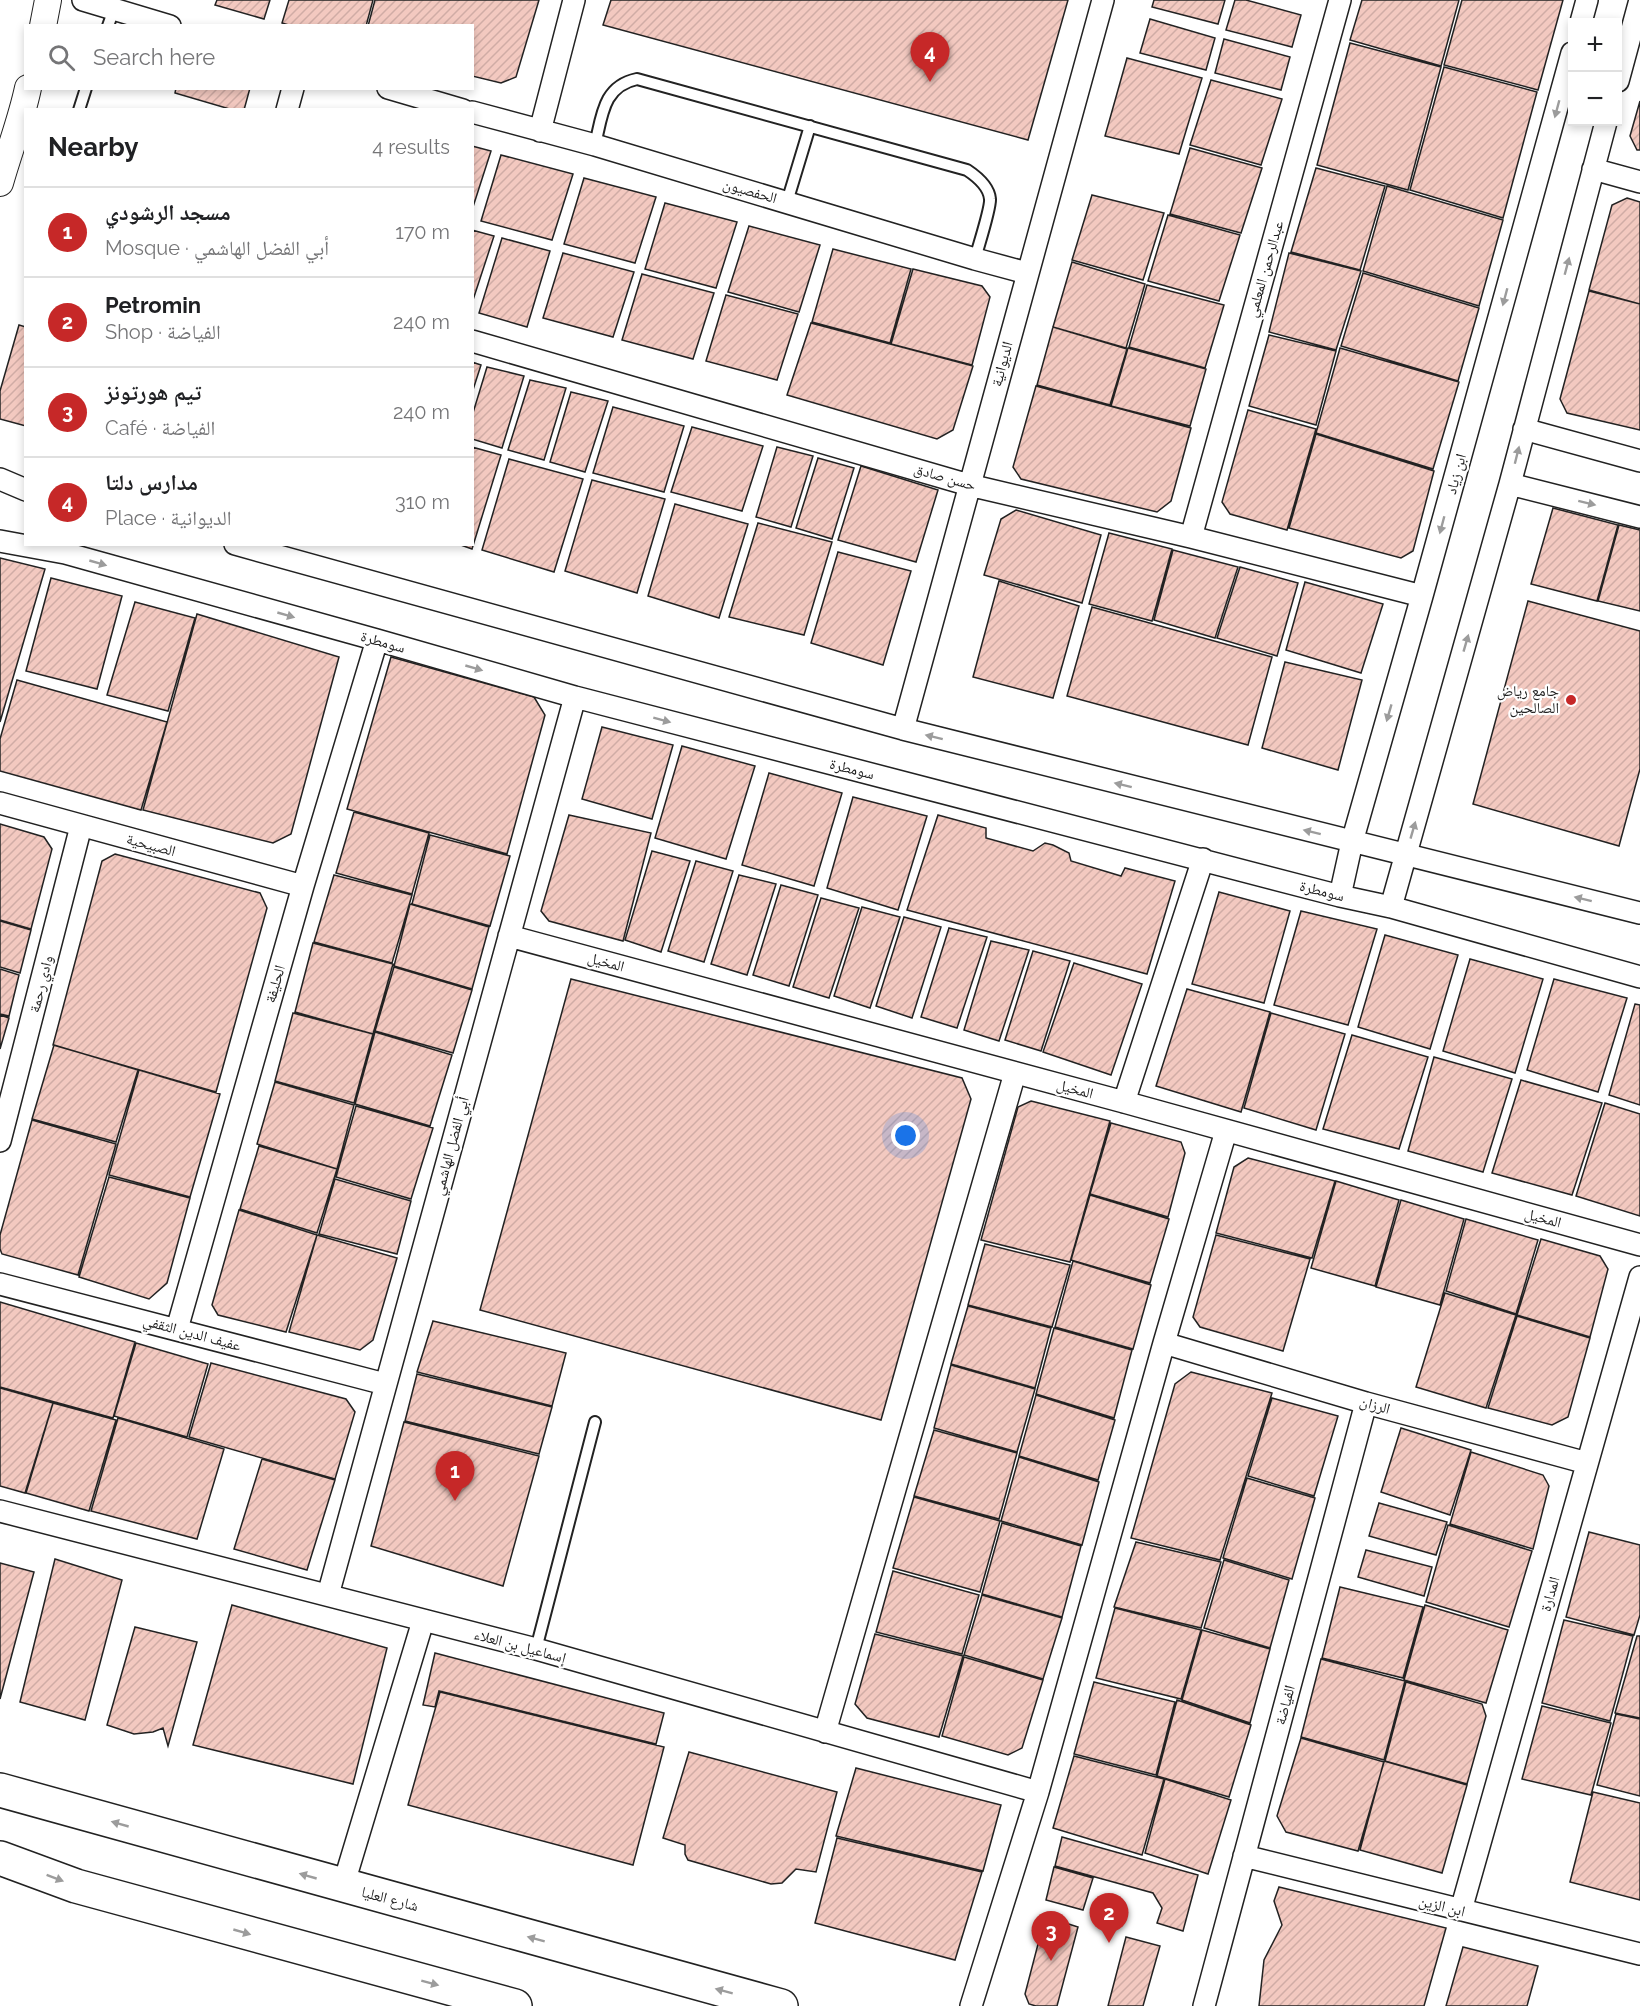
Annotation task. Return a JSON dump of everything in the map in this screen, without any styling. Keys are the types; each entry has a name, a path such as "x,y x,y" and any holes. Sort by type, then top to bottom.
{"main road":[{"name":"شارع العليا","path":"0,1790 781,2006"},
{"path":"0,1858 76,1886 515,2006"}],"street":[{"path":"43,24 48,0"},
{"path":"83,0 111,17 157,24"},
{"path":"540,131 574,0"},
{"name":"الديوانية","path":"903,729 1103,0"},
{"name":"عبدالرحمن المعلمي","path":"1191,537 1340,0"},
{"path":"1582,18 1587,0"},
{"path":"1620,72 1640,0"},
{"name":"ابن زياد","path":"1340,896 1352,842 1568,67"},
{"path":"0,183 20,124 28,90"},
{"path":"288,108 292,90"},
{"path":"395,90 456,108"},
{"name":"الحفصيون","path":"474,113 595,145 1027,273"},
{"path":"0,155 20,124"},
{"path":"1391,907 1510,484 1605,126"},
{"path":"1593,169 1640,182"},
{"name":"حسن صادق","path":"474,342 969,485 1191,537 1422,596"},
{"path":"1524,429 1640,461"},
{"path":"0,479 24,489"},
{"path":"1510,484 1640,517"},
{"name":"سومطرة","path":"0,541 24,544"},
{"name":"سومطرة","path":"37,546 59,549 575,697 1340,896 1391,907 1640,977"},
{"path":"243,546 903,729 1352,842 1639,910"},
{"name":"الحليفة","path":"177,1329 303,886 377,640"},
{"name":"أبي الفضل الهاشمي","path":"328,1595 575,697"},
{"name":"الصبيحية","path":"0,803 303,886"},
{"name":"وادي رحمة","path":"0,1141 81,826"},
{"path":"1124,1102 1203,859"},
{"name":"المخيل","path":"509,936 1124,1102 1640,1245"},
{"path":"825,1732 1015,1073"},
{"path":"970,2006 1038,1792 1226,1131"},
{"name":"المدارة","path":"1461,1910 1640,1277"},
{"name":"عفيف الدين الثقفي","path":"0,1284 385,1384"},
{"name":"الرزان","path":"1164,1343 1366,1403 1587,1463"},
{"name":"الفياضة","path":"1204,2006 1366,1403"},
{"name":"إسماعيل بن العلاء","path":"0,1511 328,1595 423,1622 536,1649 1038,1792"},
{"path":"343,1886 423,1622"},
{"name":"ابن الزين","path":"1244,1856 1640,1954"}],"lane":[{"path":"595,145 605,104 615,89 626,81 637,78 967,170 977,177 990,199 975,259"},
{"path":"80,108 85,90"},
{"path":"787,202 810,126"},
{"path":"536,1649 595,1422"}],"building":[{"path":"217,0 270,0 264,19 215,5"},
{"path":"289,0 373,0 367,24 282,23"},
{"path":"375,0 539,0 516,77 501,83 474,76 474,24 369,24"},
{"path":"611,0 1068,0 1028,140 603,25"},
{"path":"1154,0 1225,0 1218,24 1152,7"},
{"path":"1235,0 1246,0 1301,15 1292,47 1226,30"},
{"path":"1362,0 1459,0 1441,66 1350,40"},
{"path":"1462,0 1563,0 1538,90 1444,65"},
{"path":"1150,19 1215,38 1206,70 1140,53"},
{"path":"1224,39 1290,57 1281,90 1215,73"},
{"path":"1350,43 1441,67 1408,190 1317,165"},
{"path":"1127,58 1202,78 1179,154 1105,136"},
{"path":"1444,67 1537,92 1503,218 1410,190"},
{"path":"1211,80 1282,99 1261,165 1190,145"},
{"path":"176,90 249,90 245,108 226,108 175,93"},
{"path":"1640,101 1640,150 1637,150 1630,136"},
{"path":"474,147 491,151 474,204"},
{"path":"1190,148 1262,168 1241,233 1170,214"},
{"path":"501,155 573,174 552,240 481,221"},
{"path":"1316,168 1385,186 1360,270 1291,252"},
{"path":"584,178 656,197 635,263 564,244"},
{"path":"1387,186 1503,220 1479,306 1363,271"},
{"path":"1092,195 1164,213 1143,280 1072,260"},
{"path":"1627,198 1640,202 1640,304 1589,290 1612,205"},
{"path":"665,203 737,222 716,288 645,269"},
{"path":"1168,215 1240,235 1219,301 1148,281"},
{"path":"749,226 820,245 799,312 728,292"},
{"path":"474,231 494,236 474,297"},
{"path":"502,238 550,251 527,327 479,313"},
{"path":"833,249 911,269 890,343 812,322"},
{"path":"563,253 634,272 613,337 543,318"},
{"path":"1289,253 1361,271 1336,350 1269,332"},
{"path":"1072,262 1145,284 1126,348 1053,327"},
{"path":"913,269 982,286 990,297 972,365 891,344"},
{"path":"1363,273 1479,308 1458,381 1341,346"},
{"path":"642,274 714,293 693,359 622,340"},
{"path":"1147,285 1224,305 1205,368 1129,347"},
{"path":"1589,291 1640,304 1640,430 1567,413 1560,399"},
{"path":"726,295 798,314 777,380 706,361"},
{"path":"811,323 973,366 953,430 937,439 787,395"},
{"path":"19,325 24,326 24,425 0,419 0,391"},
{"path":"1053,327 1127,349 1110,405 1037,385"},
{"path":"1269,335 1336,351 1316,425 1249,406"},
{"path":"1128,348 1206,369 1190,426 1111,406"},
{"path":"1340,348 1459,382 1433,469 1316,433"},
{"path":"474,363 481,365 474,387"},
{"path":"487,367 524,376 502,448 474,440 474,409"},
{"path":"530,380 566,388 544,460 508,450"},
{"path":"1036,386 1191,428 1171,501 1157,512 1021,479 1013,467"},
{"path":"571,392 608,401 585,472 550,462"},
{"path":"613,407 684,426 664,492 593,473"},
{"path":"1248,410 1316,429 1287,530 1230,514 1222,502"},
{"path":"692,427 763,446 742,511 671,492"},
{"path":"1316,434 1434,471 1413,551 1401,558 1289,528"},
{"path":"777,447 813,456 791,527 756,517"},
{"path":"474,448 501,455 474,543"},
{"path":"818,458 854,468 832,539 796,528"},
{"path":"509,459 583,479 554,572 482,550"},
{"path":"861,466 938,490 916,562 838,540"},
{"path":"592,480 665,499 637,593 565,571"},
{"path":"675,504 748,524 719,618 648,596"},
{"path":"1553,508 1618,525 1597,601 1531,584"},
{"path":"1016,510 1101,535 1082,603 984,575 1001,519"},
{"path":"758,523 832,542 804,635 729,617"},
{"path":"1619,525 1640,530 1640,611 1598,601"},
{"path":"1109,533 1172,549 1152,621 1089,604"},
{"path":"1173,550 1238,567 1215,638 1154,620"},
{"path":"838,552 911,571 883,665 811,643"},
{"path":"0,558 45,569 0,722"},
{"path":"1240,567 1298,583 1277,656 1217,638"},
{"path":"51,578 122,596 97,689 26,671"},
{"path":"999,581 1079,606 1053,698 973,677"},
{"path":"1305,582 1383,604 1361,673 1286,650"},
{"name":"جامع رياض الصالحين","path":"1528,601 1640,631 1640,769 1619,846 1473,804"},
{"path":"135,602 195,618 168,711 107,695"},
{"path":"1092,607 1272,657 1248,745 1067,696"},
{"path":"197,614 339,657 291,834 273,843 143,810"},
{"path":"391,657 534,697 545,715 507,854 347,809"},
{"path":"1285,662 1362,680 1338,770 1262,748"},
{"path":"17,680 167,722 141,810 0,771 0,739"},
{"path":"602,727 673,745 652,819 582,799"},
{"path":"682,746 755,766 726,859 655,838"},
{"path":"769,773 842,793 814,886 742,865"},
{"path":"853,797 927,816 898,910 827,888"},
{"path":"354,812 429,833 412,894 336,873"},
{"path":"569,815 651,833 623,941 549,921 541,911"},
{"path":"938,815 986,828 986,838 1033,851 1045,843 1053,845 1069,853 1071,861 1121,876 1125,868 1175,881 1147,974 907,910"},
{"path":"0,824 44,837 52,849 31,929 0,920"},
{"path":"430,835 510,856 490,926 412,904"},
{"path":"652,851 690,861 661,952 625,940"},
{"path":"115,854 260,893 267,908 216,1092 53,1045 102,861"},
{"path":"696,861 733,871 704,962 668,951"},
{"path":"334,875 412,895 392,963 314,942"},
{"path":"739,875 776,884 747,975 711,964"},
{"path":"781,885 818,895 789,986 753,975"},
{"path":"1219,892 1290,911 1264,1003 1192,984"},
{"path":"821,898 859,908 829,998 793,987"},
{"path":"410,904 489,927 472,989 394,966"},
{"path":"862,907 900,917 870,1008 834,996"},
{"path":"1301,911 1377,929 1348,1025 1274,1005"},
{"path":"904,917 941,927 912,1018 876,1006"},
{"path":"0,921 31,930 20,973 0,967"},
{"path":"949,928 987,937 957,1028 921,1017"},
{"path":"1385,935 1458,955 1430,1049 1358,1027"},
{"path":"991,941 1029,950 999,1041 964,1030"},
{"path":"313,943 393,964 373,1034 295,1012"},
{"path":"1033,951 1070,961 1041,1051 1005,1040"},
{"path":"1470,959 1543,979 1515,1073 1443,1051"},
{"path":"1074,963 1142,984 1111,1075 1043,1052"},
{"path":"394,967 472,990 453,1053 375,1031"},
{"path":"0,969 19,975 9,1016 0,1014"},
{"path":"571,979 962,1078 971,1099 881,1420 480,1310"},
{"path":"1554,979 1627,998 1598,1092 1527,1070"},
{"path":"1187,989 1270,1012 1241,1112 1156,1086"},
{"path":"1635,1004 1640,1005 1640,1105 1609,1095"},
{"path":"293,1013 373,1034 354,1103 275,1081"},
{"path":"1271,1013 1345,1034 1316,1130 1244,1108"},
{"path":"0,1015 9,1018 0,1049"},
{"path":"375,1032 452,1055 430,1126 355,1104"},
{"path":"1352,1035 1428,1057 1399,1149 1323,1129"},
{"path":"54,1045 138,1070 116,1142 32,1119"},
{"path":"1434,1057 1512,1079 1483,1172 1408,1151"},
{"path":"139,1070 220,1094 190,1197 109,1175"},
{"path":"1521,1080 1602,1103 1572,1195 1492,1173"},
{"path":"275,1082 354,1105 337,1169 257,1144"},
{"path":"1031,1101 1110,1121 1070,1262 981,1240 1018,1107"},
{"path":"1605,1103 1640,1114 1640,1216 1576,1196"},
{"path":"356,1106 433,1128 411,1199 336,1177"},
{"path":"32,1120 116,1144 78,1275 2,1254 0,1249 0,1235"},
{"path":"1111,1123 1181,1142 1185,1153 1168,1217 1090,1194"},
{"path":"259,1146 337,1169 317,1233 240,1209"},
{"path":"1248,1158 1335,1181 1312,1258 1216,1233 1234,1167"},
{"path":"109,1177 190,1198 167,1283 149,1299 79,1277"},
{"path":"335,1179 411,1201 397,1254 319,1234"},
{"path":"1336,1181 1399,1200 1375,1286 1311,1268"},
{"path":"1090,1195 1169,1219 1150,1283 1071,1260"},
{"path":"1401,1200 1464,1219 1440,1305 1376,1287"},
{"path":"239,1210 317,1235 286,1332 218,1315 212,1305"},
{"path":"1466,1219 1538,1240 1516,1314 1446,1291"},
{"path":"317,1235 397,1258 373,1340 360,1350 289,1332"},
{"path":"1216,1235 1310,1259 1283,1351 1200,1327 1193,1317"},
{"path":"1541,1239 1600,1256 1608,1269 1590,1337 1517,1315"},
{"path":"985,1244 1070,1265 1052,1327 968,1305"},
{"path":"1073,1261 1151,1285 1133,1349 1055,1327"},
{"path":"1445,1293 1516,1315 1486,1408 1416,1387"},
{"path":"0,1302 135,1342 113,1418 0,1387"},
{"path":"968,1306 1051,1328 1035,1388 951,1364"},
{"path":"1517,1316 1590,1338 1568,1417 1552,1425 1488,1408"},
{"path":"433,1321 566,1353 552,1406 417,1372"},
{"path":"1054,1328 1132,1350 1114,1418 1036,1394"},
{"path":"136,1343 208,1364 187,1437 114,1416"},
{"path":"211,1363 346,1399 355,1412 335,1479 189,1437"},
{"path":"951,1365 1035,1389 1017,1452 934,1428"},
{"path":"1191,1372 1272,1393 1220,1560 1131,1538 1175,1384"},
{"path":"417,1374 552,1407 539,1454 405,1421"},
{"path":"0,1388 53,1403 25,1493 0,1486"},
{"path":"1036,1395 1115,1420 1098,1480 1019,1456"},
{"path":"1272,1398 1338,1416 1314,1496 1248,1476"},
{"path":"53,1403 116,1420 89,1511 26,1493"},
{"path":"118,1418 224,1449 197,1539 91,1511"},
{"path":"404,1422 539,1456 503,1586 371,1546"},
{"path":"1401,1428 1471,1450 1450,1515 1381,1492"},
{"path":"934,1430 1017,1453 999,1519 914,1496"},
{"path":"1471,1452 1543,1475 1549,1486 1533,1549 1450,1524"},
{"path":"1019,1457 1099,1482 1082,1545 1001,1521"},
{"path":"262,1459 335,1480 307,1570 234,1549"},
{"path":"1247,1478 1315,1498 1292,1579 1223,1558"},
{"path":"914,1497 1000,1521 980,1592 893,1568"},
{"path":"1379,1503 1447,1522 1436,1555 1369,1536"},
{"path":"1002,1523 1081,1546 1062,1617 982,1594"},
{"path":"1448,1525 1532,1551 1509,1627 1426,1602"},
{"path":"1589,1532 1640,1545 1640,1615 1634,1635 1566,1617"},
{"path":"1136,1542 1221,1562 1201,1628 1114,1607"},
{"path":"1366,1550 1432,1567 1424,1596 1358,1577"},
{"path":"55,1559 122,1580 85,1720 20,1702"},
{"path":"1224,1560 1289,1580 1270,1648 1204,1628"},
{"path":"0,1563 34,1572 0,1699"},
{"path":"893,1571 979,1595 962,1654 876,1632"},
{"path":"1340,1587 1423,1607 1403,1678 1322,1658"},
{"path":"982,1595 1062,1618 1043,1679 964,1655"},
{"path":"232,1605 387,1648 353,1784 193,1745"},
{"path":"1425,1605 1508,1630 1486,1703 1404,1680"},
{"path":"1115,1608 1201,1630 1181,1699 1096,1678"},
{"path":"1564,1620 1633,1636 1610,1721 1542,1703"},
{"path":"135,1627 197,1642 168,1746 163,1728 153,1732 134,1734 107,1725"},
{"path":"1202,1630 1270,1649 1250,1723 1182,1700"},
{"path":"875,1634 963,1656 939,1737 867,1718 855,1704"},
{"path":"1637,1636 1640,1636 1640,1718 1615,1713"},
{"path":"435,1653 664,1713 656,1744 439,1691 435,1707 423,1705"},
{"path":"964,1657 1043,1680 1022,1748 1008,1755 942,1736"},
{"path":"1321,1659 1405,1681 1384,1760 1301,1737"},
{"path":"1094,1682 1175,1702 1156,1775 1074,1754"},
{"path":"1406,1682 1482,1704 1486,1716 1467,1784 1385,1761"},
{"path":"440,1692 664,1747 633,1865 408,1805"},
{"path":"1177,1700 1251,1725 1229,1797 1157,1776"},
{"path":"1542,1706 1611,1723 1591,1795 1522,1779"},
{"path":"1616,1714 1640,1719 1640,1796 1597,1785"},
{"path":"1301,1738 1384,1762 1358,1851 1286,1832 1277,1816"},
{"path":"689,1752 837,1792 816,1872 796,1869 782,1883 771,1884 688,1860 685,1845 663,1838"},
{"path":"1074,1756 1164,1779 1142,1855 1053,1828"},
{"path":"1384,1761 1467,1785 1442,1873 1360,1850"},
{"path":"856,1768 1001,1805 983,1871 836,1836"},
{"path":"1165,1779 1231,1800 1208,1874 1145,1853"},
{"path":"1593,1792 1640,1803 1640,1900 1570,1882"},
{"path":"1062,1837 1198,1875 1183,1931 1157,1923 1162,1908 1153,1893 1055,1866"},
{"path":"837,1838 982,1872 955,1960 815,1923"},
{"path":"1054,1867 1093,1878 1083,1910 1046,1900"},
{"path":"1279,1887 1446,1928 1424,2006 1259,2006 1264,1960 1282,1925 1274,1901"},
{"path":"1053,1919 1078,1927 1057,2006 1036,2006 1029,2004 1025,1994 1043,1925"},
{"path":"1126,1937 1160,1946 1143,2006 1108,2006"},
{"path":"1463,1947 1538,1966 1527,2006 1446,2006"}],"place":[{"name":"مدارس دلتا","path":"930,82"},
{"name":"جامع رياض الصالحين","path":"1571,700"},
{"name":"مسجد الرشودي","path":"455,1501"},
{"name":"Petromin","path":"1109,1943"},
{"name":"تيم هورتونز","path":"1051,1961"}]}
